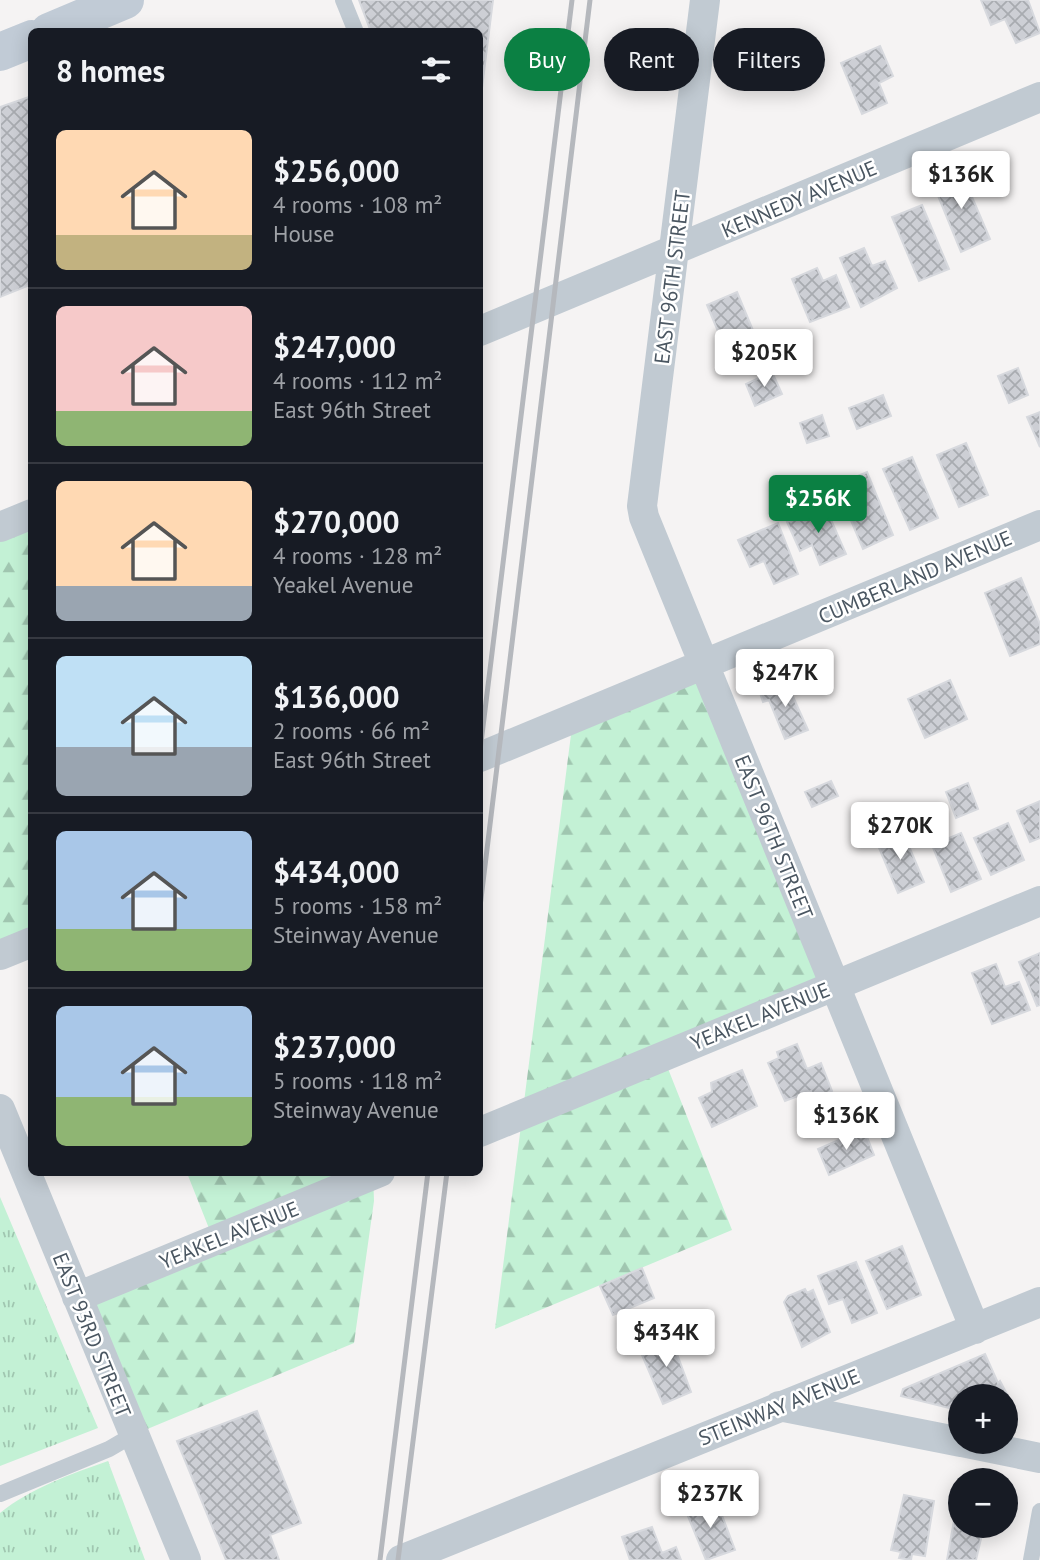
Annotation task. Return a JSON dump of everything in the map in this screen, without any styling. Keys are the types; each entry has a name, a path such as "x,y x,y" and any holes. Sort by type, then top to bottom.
{"main road":[{"path":"58,28 125,0"}],"street":[{"name":"EAST 96TH STREET","path":"705,0 676,251 642,506 644,517 975,1329"},
{"name":"KENNEDY AVENUE","path":"483,330 1040,97"},
{"path":"0,527 28,516"},
{"name":"CUMBERLAND AVENUE","path":"483,756 1040,525"},
{"name":"YEAKEL AVENUE","path":"483,1131 1040,901"},
{"path":"0,955 28,944"},
{"name":"EAST 93RD STREET","path":"0,1109 186,1560"},
{"name":"YEAKEL AVENUE","path":"77,1297 370,1176"},
{"name":"STEINWAY AVENUE","path":"401,1560 1040,1302"},
{"path":"779,1406 948,1439"},
{"path":"1018,1453 1040,1458"}],"lane":[{"path":"343,0 354,28"},
{"path":"0,1494 109,1449 133,1435"},
{"path":"1031,1560 1040,1511"}],"green space":[{"path":"28,515 28,943 0,955 0,527"},
{"path":"705,664 834,986 663,1056 732,1230 495,1329 573,719"},
{"path":"188,1176 373,1176 374,1201 354,1343 133,1435 77,1297 214,1241"},
{"path":"0,1197 98,1428 0,1466"},
{"path":"108,1461 145,1560 0,1560 0,1513 38,1489"}],"building":[{"path":"359,0 493,0 483,80 483,28 370,28"},
{"path":"981,0 1028,0 1040,33 1016,43 1005,19 991,25"},
{"path":"880,46 893,76 879,83 887,103 862,114 841,63"},
{"path":"28,97 28,286 0,297 0,107"},
{"path":"960,169 990,239 961,252 932,181"},
{"path":"922,205 949,269 919,281 892,217"},
{"path":"864,248 872,266 885,261 897,288 861,307 840,258"},
{"path":"817,268 823,281 836,275 849,307 810,322 792,279"},
{"path":"737,292 757,340 727,353 707,305"},
{"path":"1018,368 1028,395 1009,403 998,376"},
{"path":"772,372 782,394 755,406 746,384"},
{"path":"883,395 891,416 857,429 849,408"},
{"path":"1040,412 1040,447 1027,417"},
{"path":"822,415 829,436 807,443 800,423"},
{"path":"966,443 988,495 959,507 937,455"},
{"path":"912,457 938,518 910,530 883,469"},
{"path":"867,472 893,535 863,549 836,485"},
{"path":"825,506 846,554 820,565 812,545 800,551 787,522"},
{"path":"778,523 798,574 774,584 764,561 750,567 738,540"},
{"path":"1021,578 1040,624 1040,644 1010,656 985,593"},
{"path":"950,680 967,719 925,738 908,699"},
{"path":"786,681 808,730 785,739 769,700 763,702 759,690"},
{"path":"831,781 838,796 812,807 805,792"},
{"path":"968,783 978,809 956,818 946,792"},
{"path":"1040,801 1040,838 1030,842 1017,811"},
{"path":"1008,823 1024,860 991,875 974,838"},
{"path":"903,832 924,882 898,893 877,843"},
{"path":"961,833 981,879 951,892 932,845"},
{"path":"1040,953 1040,1005 1037,1006 1019,962"},
{"path":"996,964 1005,987 1019,982 1030,1010 992,1024 972,973"},
{"path":"797,1044 807,1069 821,1063 832,1091 814,1099 811,1091 785,1101 768,1063 779,1058 777,1052"},
{"path":"742,1070 757,1106 712,1127 699,1098 712,1092 711,1083"},
{"path":"864,1129 874,1155 829,1175 818,1149"},
{"path":"902,1246 921,1295 887,1309 866,1261"},
{"path":"856,1262 877,1313 852,1323 843,1299 829,1304 818,1276"},
{"path":"642,1268 654,1298 613,1315 600,1286"},
{"path":"805,1289 807,1293 813,1290 830,1332 802,1347 784,1302 788,1296"},
{"path":"670,1335 691,1392 663,1404 639,1348"},
{"path":"985,1354 998,1383 1000,1381 1002,1384 948,1384 948,1408 901,1396 903,1389"},
{"path":"257,1411 301,1523 270,1535 279,1560 226,1560 177,1441"},
{"path":"904,1495 934,1501 925,1556 912,1554 911,1560 899,1558 901,1552 891,1550"},
{"path":"717,1502 735,1550 706,1560 685,1509 701,1503 703,1508"},
{"path":"652,1527 662,1553 676,1547 681,1560 630,1560 622,1537"},
{"path":"951,1538 981,1538 976,1560 947,1560"}],"railway":[{"path":"483,727 572,0"},
{"path":"483,882 590,0"},
{"path":"380,1560 428,1176"},
{"path":"398,1560 446,1176"}]}
